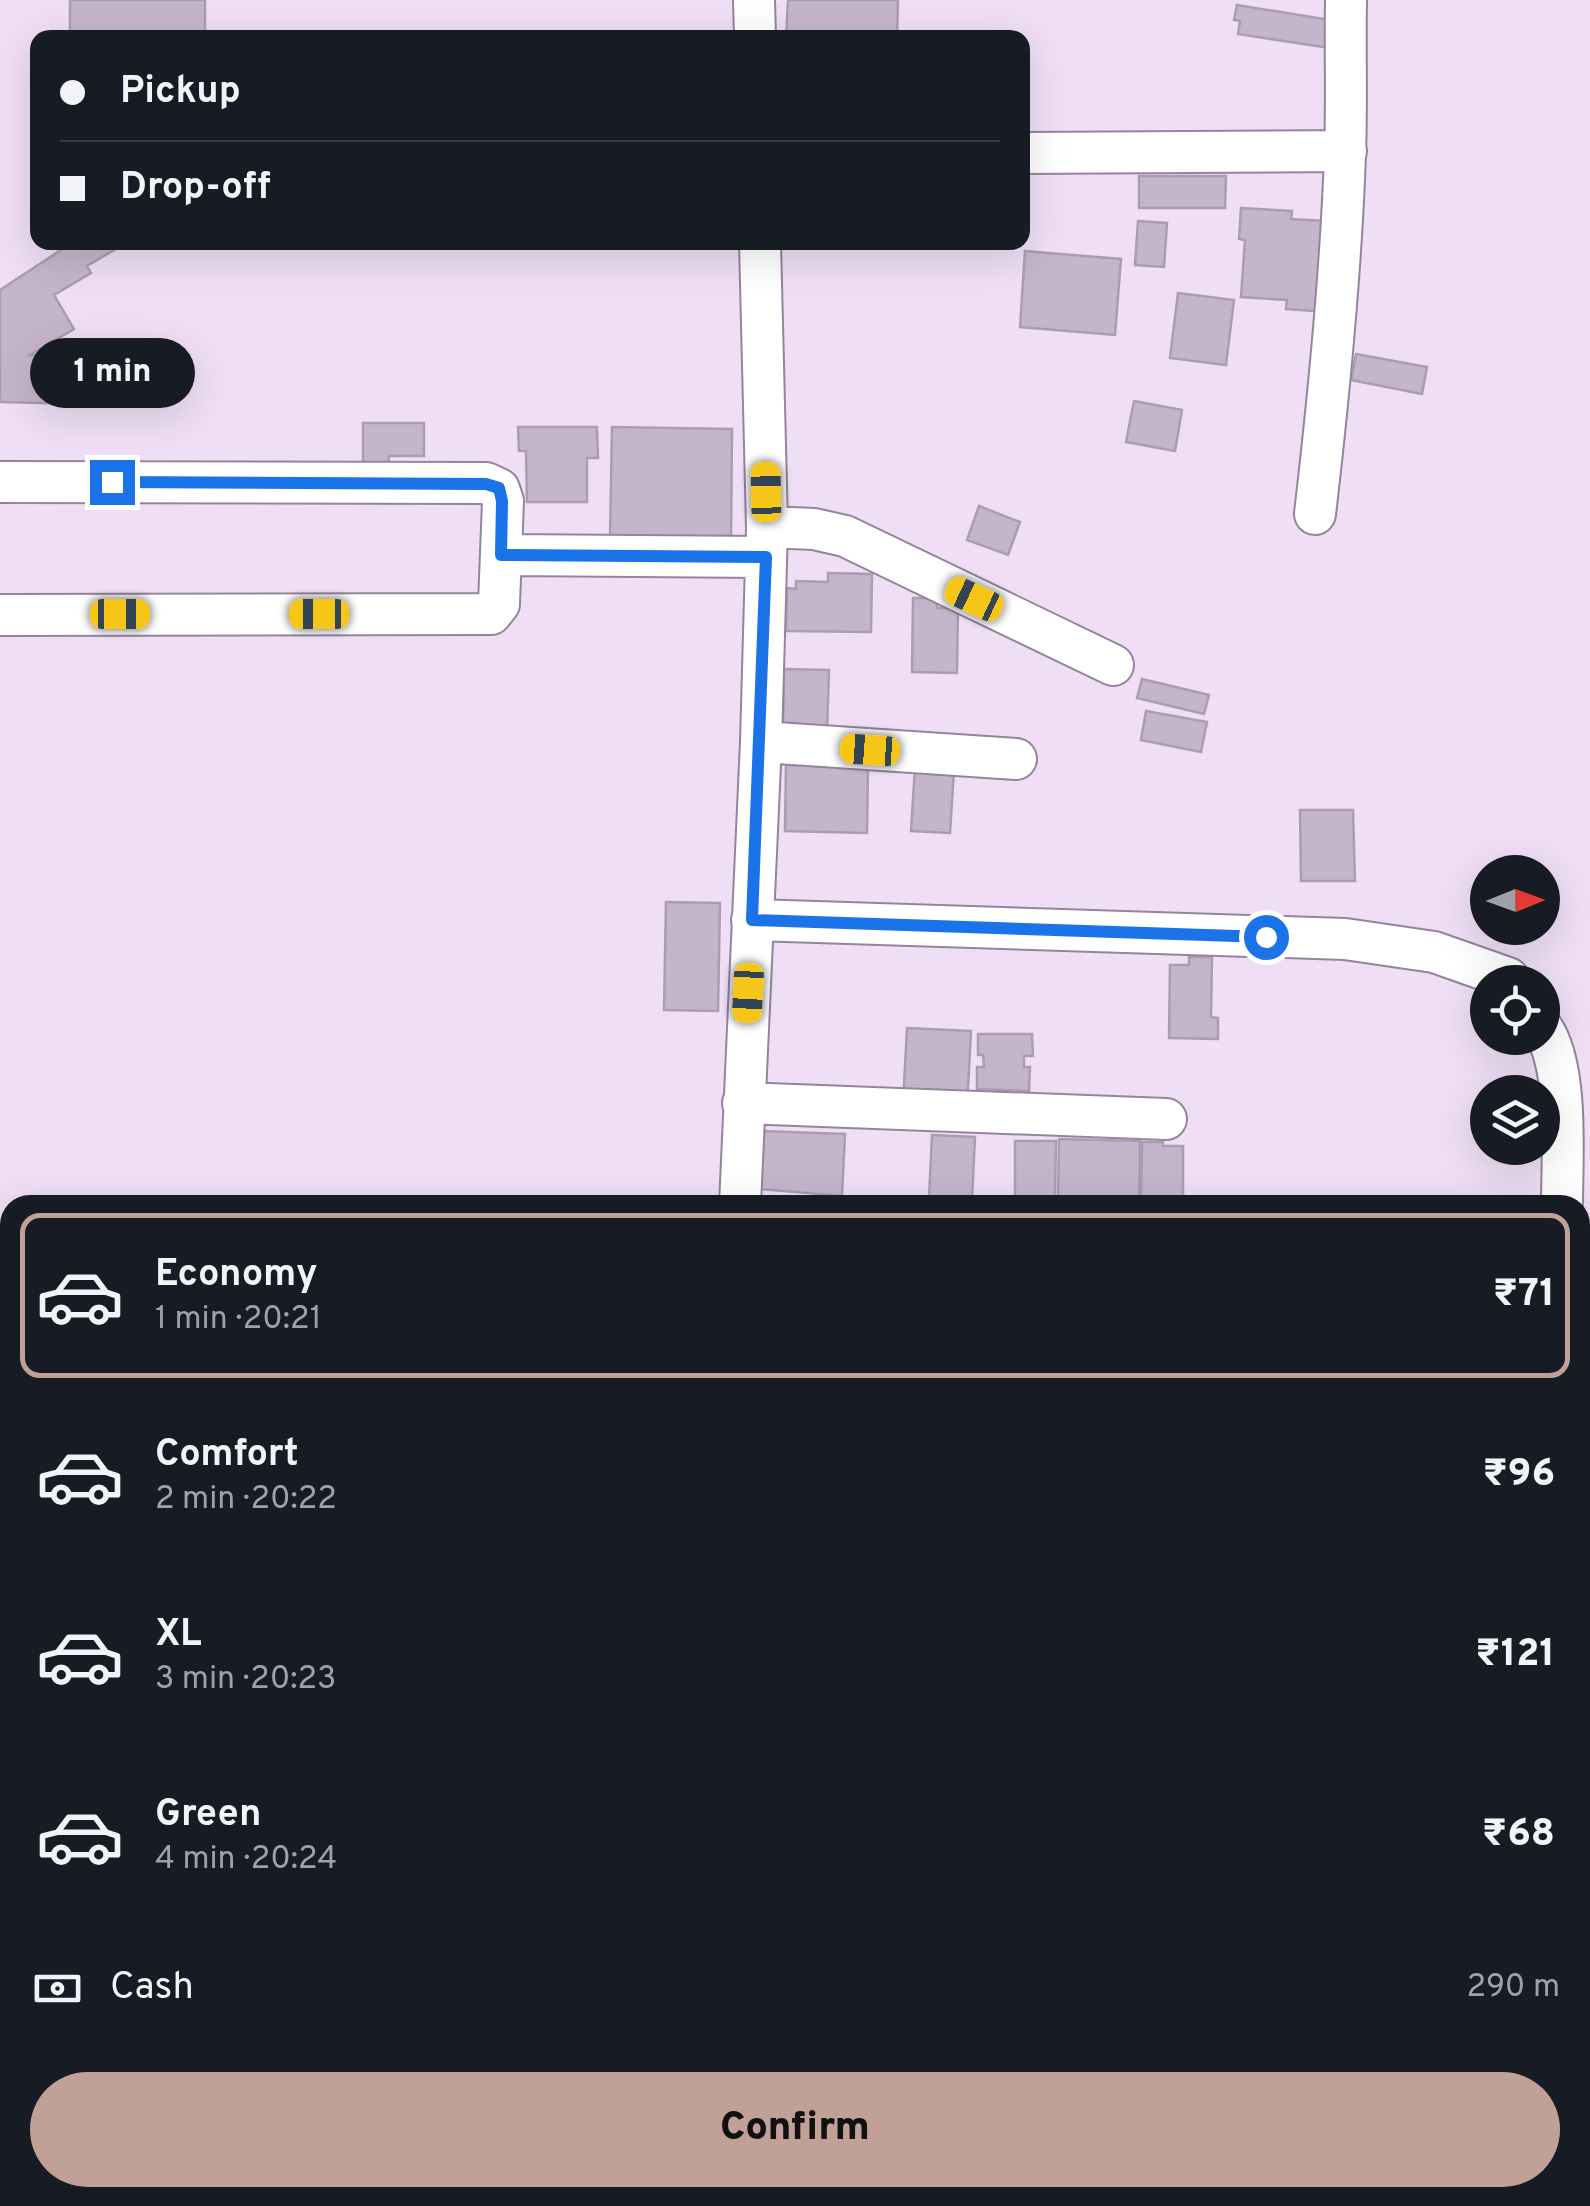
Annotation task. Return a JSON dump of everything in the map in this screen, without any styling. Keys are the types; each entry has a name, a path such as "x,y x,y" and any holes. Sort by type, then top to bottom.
{"street":[{"path":"754,0 755,30"},
{"path":"1315,514 1332,375 1346,151 1346,0"},
{"path":"1030,153 1346,151"},
{"path":"740,1195 767,542 760,250"},
{"path":"0,482 486,484 499,488 502,501 500,604 491,614 0,615"},
{"path":"501,555 767,542 814,529 845,536 1113,666"},
{"path":"761,742 1016,759"},
{"path":"752,920 1344,939 1434,952 1471,965"},
{"path":"1553,1055 1562,1110 1562,1195"},
{"path":"743,1103 1166,1119"}],"building":[{"path":"70,0 205,0 205,30 70,30"},
{"path":"788,0 898,0 897,30 786,30"},
{"path":"1237,5 1330,20 1330,48 1238,34 1240,21 1234,20"},
{"path":"1139,176 1226,176 1225,208 1139,208"},
{"path":"1241,208 1292,211 1291,219 1326,221 1329,312 1286,309 1287,300 1241,297 1245,240 1239,239"},
{"path":"1138,221 1167,223 1164,267 1135,265"},
{"path":"61,250 114,250 87,266 91,273 54,295 74,329 30,355 139,358 139,387 159,388 159,406 0,402 0,290"},
{"path":"1025,251 1121,259 1115,335 1020,327"},
{"path":"1178,293 1234,300 1226,365 1170,358"},
{"path":"1356,354 1427,367 1422,394 1351,380"},
{"path":"1134,401 1182,410 1175,451 1126,442"},
{"path":"363,423 424,423 424,456 389,456 388,474 363,474"},
{"path":"518,427 597,427 598,458 587,458 587,502 527,502 526,451 519,451"},
{"path":"612,427 732,429 731,540 610,537"},
{"path":"979,506 1020,522 1008,555 967,540"},
{"path":"828,573 872,574 871,632 786,631 787,588 796,589 796,581 828,582"},
{"path":"913,598 937,598 937,608 958,608 957,673 912,672"},
{"path":"784,669 829,670 827,731 783,730"},
{"path":"1142,679 1209,695 1204,714 1137,698"},
{"path":"1146,711 1207,722 1201,752 1141,740"},
{"path":"786,765 868,767 867,833 785,831"},
{"path":"915,767 954,770 950,833 911,831"},
{"path":"1300,810 1353,810 1355,881 1301,881"},
{"path":"666,902 720,903 718,1011 664,1010"},
{"path":"1189,957 1212,957 1211,1017 1218,1018 1218,1039 1169,1038 1170,965 1189,965"},
{"path":"907,1028 971,1031 967,1108 903,1104"},
{"path":"978,1034 1032,1034 1033,1056 1024,1056 1024,1067 1030,1067 1029,1091 977,1089 977,1067 984,1067 983,1055 978,1055"},
{"path":"762,1131 845,1134 842,1195 760,1189"},
{"path":"932,1135 975,1137 972,1195 929,1195"},
{"path":"1059,1139 1140,1141 1139,1195 1058,1195"},
{"path":"1015,1141 1056,1141 1055,1195 1015,1195"},
{"path":"1142,1142 1183,1146 1183,1195 1141,1195"}],"route":[{"path":"112,482 486,484 499,488 502,501 501,555 766,557 752,920 1266,937"}]}
